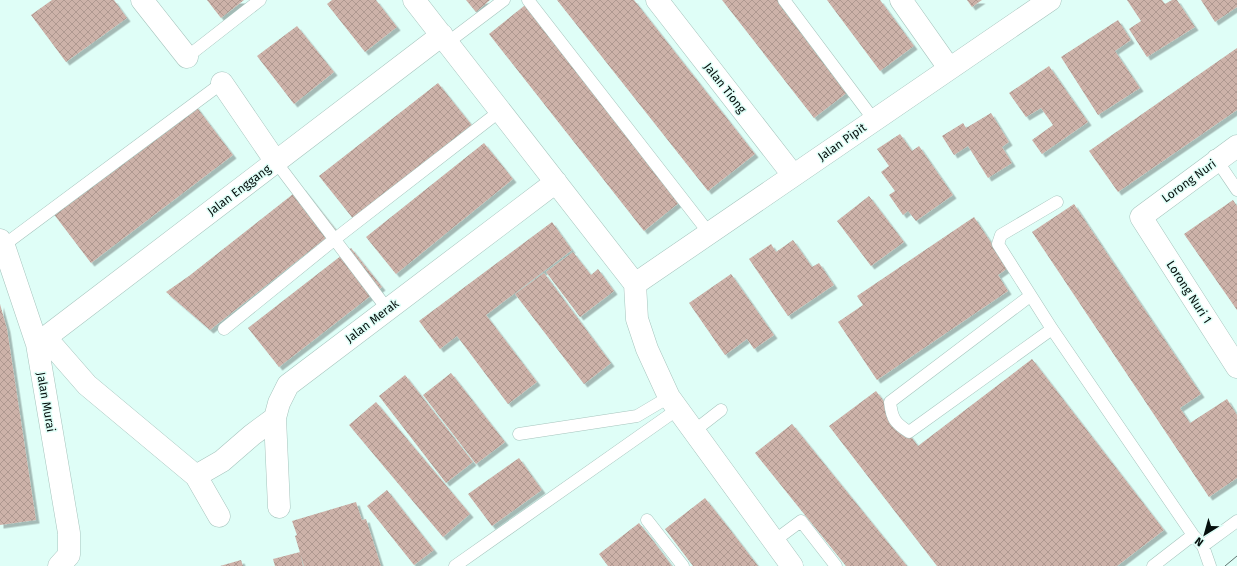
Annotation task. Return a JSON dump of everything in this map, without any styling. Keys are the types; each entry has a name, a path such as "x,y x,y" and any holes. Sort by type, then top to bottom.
{"street":[{"path":"142,0 187,57"},
{"path":"414,0 635,284 637,319 647,349 673,403 792,566"},
{"name":"Jalan Tiong","path":"656,0 793,175"},
{"path":"901,0 949,68"},
{"name":"Jalan Pipit","path":"635,284 949,68 1040,3"},
{"name":"Jalan Enggang","path":"41,341 276,162 445,39"},
{"path":"222,82 276,162"},
{"name":"Lorong Nuri","path":"1140,217 1215,158 1237,146"},
{"name":"Jalan Merak","path":"279,507 275,418 279,404 288,385 556,182"},
{"name":"Lorong Nuri 1","path":"1140,217 1237,366"},
{"name":"Jalan Murai","path":"1,245 41,341 69,533 69,555 58,566"},
{"path":"41,341 87,384 196,476 219,516"},
{"path":"196,476 222,461 252,435 275,418"}],"lane":[{"path":"187,57 260,0"},
{"path":"445,39 504,0"},
{"path":"528,0 709,233"},
{"path":"784,0 874,120"},
{"path":"1,245 222,82"},
{"path":"224,329 335,239 500,111"},
{"path":"1215,158 1237,190"},
{"path":"276,162 388,310"},
{"path":"1057,202 1001,235 998,244 1052,329 1193,535 1203,546 1210,566"},
{"path":"1030,296 890,402 892,416 899,426 909,432 1052,329"},
{"path":"519,434 637,416 673,403"},
{"path":"455,566 673,403"},
{"path":"694,431 722,410"},
{"path":"647,520 683,566"},
{"path":"774,541 802,521 836,566"},
{"path":"1203,546 1237,521"},
{"path":"1152,566 1193,535"}],"building":[{"path":"52,0 114,0 127,18 66,62 31,15"},
{"path":"207,0 244,0 221,18"},
{"path":"332,0 376,0 397,27 365,52 327,4"},
{"path":"466,0 490,0 476,12"},
{"path":"557,0 634,0 755,154 708,191"},
{"path":"722,0 784,0 853,88 814,118"},
{"path":"827,0 880,0 914,46 880,71"},
{"path":"967,0 982,0 972,7"},
{"path":"1127,0 1162,0 1165,4 1172,0 1177,0 1195,27 1147,57 1129,29 1141,21"},
{"path":"1201,0 1237,0 1237,7 1215,22"},
{"path":"529,2 685,198 644,231 489,34"},
{"path":"1118,20 1131,40 1115,51 1140,88 1098,115 1061,57"},
{"path":"297,26 334,72 294,104 257,56"},
{"path":"1237,48 1237,110 1118,192 1089,151"},
{"path":"1049,66 1088,122 1042,154 1032,140 1053,125 1041,108 1026,117 1009,93"},
{"path":"438,83 474,128 355,221 319,176"},
{"path":"195,105 233,155 91,263 53,213"},
{"path":"991,113 1009,142 1002,147 1012,163 988,178 968,146 954,155 942,136 963,123 966,128"},
{"path":"900,134 912,151 919,146 953,195 916,221 908,211 903,215 889,195 895,191 881,172 889,166 877,149"},
{"path":"484,143 513,179 396,274 366,237"},
{"path":"302,187 336,230 210,330 166,292 189,276"},
{"path":"869,196 904,242 871,266 837,221"},
{"path":"1233,200 1237,206 1237,310 1184,234"},
{"path":"1074,204 1201,394 1180,408 1190,423 1227,399 1237,415 1237,478 1209,497 1032,232"},
{"path":"974,217 1008,268 998,275 1008,291 877,380 838,322 863,305 857,296"},
{"path":"552,222 572,250 486,315 537,382 508,404 457,336 440,349 419,321"},
{"path":"793,240 812,267 819,263 834,285 788,316 749,259 771,244 776,252"},
{"path":"351,248 382,287 279,367 248,328"},
{"path":"573,252 591,275 598,269 614,291 580,317 546,272"},
{"path":"544,273 611,363 584,384 515,294"},
{"path":"731,274 774,335 754,349 747,339 725,355 689,303"},
{"path":"0,304 7,329 36,520 0,525"},
{"path":"1032,359 1164,530 1117,566 937,566 829,426 876,391 918,446"},
{"path":"451,373 505,442 476,464 423,395"},
{"path":"405,375 473,462 446,483 379,396"},
{"path":"376,402 470,514 443,537 349,425"},
{"path":"792,424 907,566 846,566 755,453"},
{"path":"519,458 542,490 492,526 468,494"},
{"path":"387,490 434,550 414,565 367,506"},
{"path":"705,498 758,566 693,566 665,529"},
{"path":"356,502 362,520 366,519 381,566 304,566 295,536 297,535 292,521"},
{"path":"639,523 672,566 608,566 599,554"},
{"path":"300,552 303,566 275,566 273,559"},
{"path":"241,560 243,566 220,566"}],"tram line":[{"path":"1225,566 1237,556"}]}
